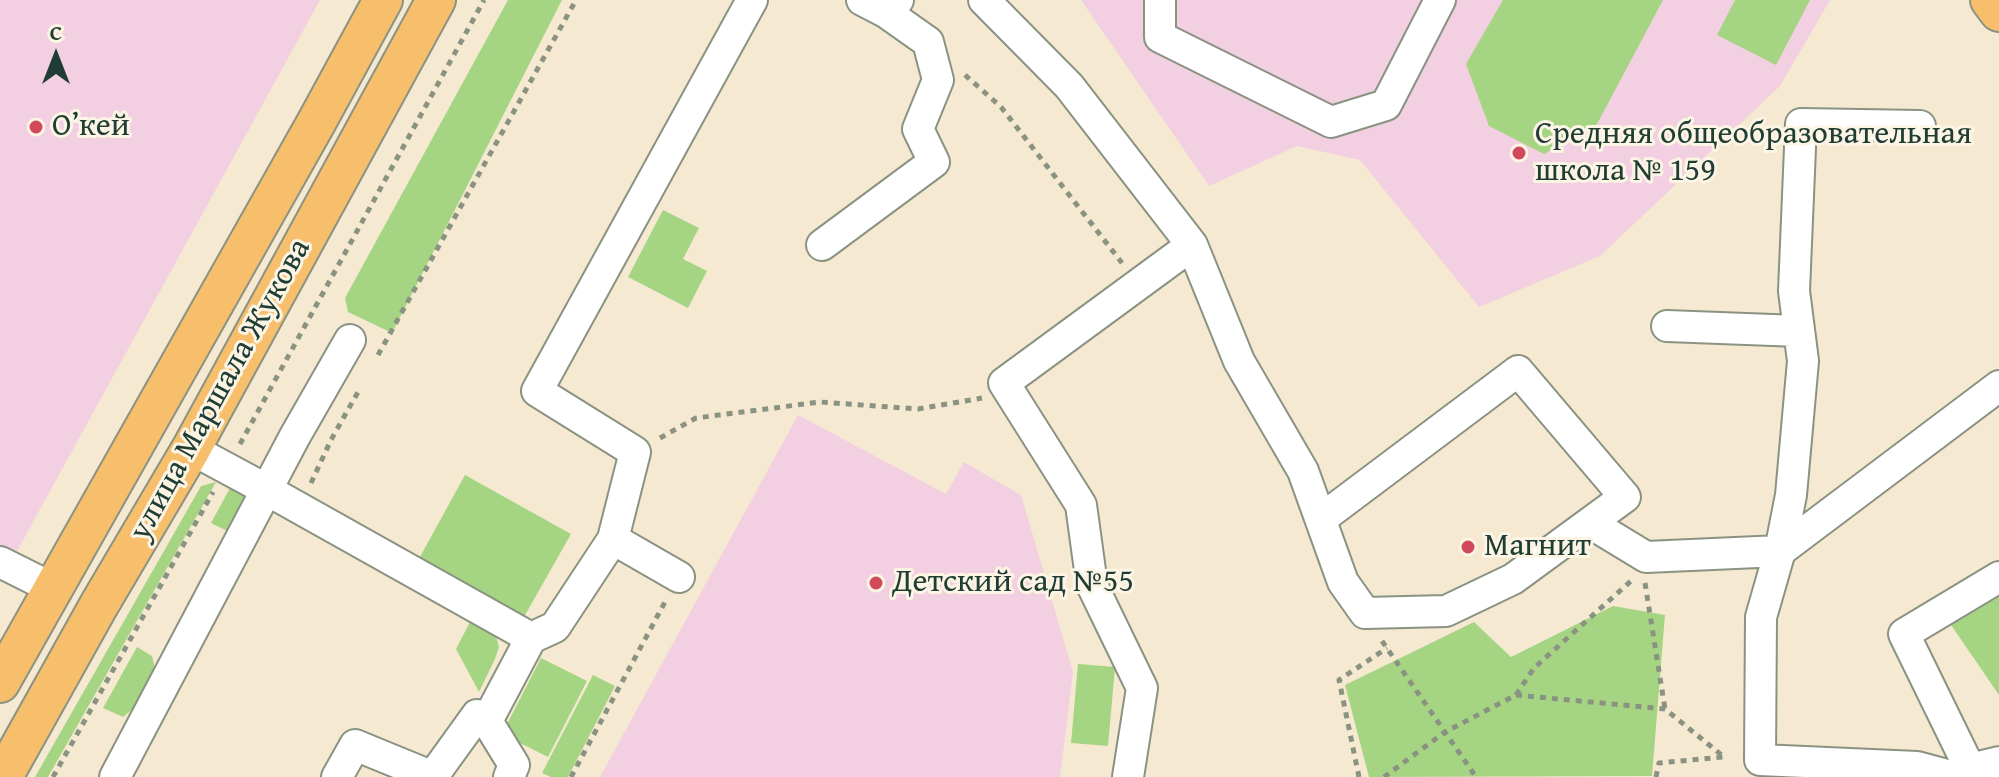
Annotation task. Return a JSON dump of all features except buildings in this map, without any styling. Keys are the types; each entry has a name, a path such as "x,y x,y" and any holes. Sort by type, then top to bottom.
{"main road":[{"name":"улица Маршала Жукова","path":"0,683 383,0"},
{"name":"улица Маршала Жукова","path":"3,777 191,449 436,0"},
{"path":"1990,0 1999,12"}],"lane":[{"path":"487,721 531,638 555,627 613,539 635,452 537,391 752,0"},
{"path":"984,0 1069,86 1192,245 1239,361 1303,471 1343,582 1365,613 1446,611 1513,579 1625,497 1518,371 1321,519"},
{"path":"1160,0 1160,37 1331,122 1386,105 1440,0"},
{"path":"822,245 934,162 918,129 938,80 928,42 882,4"},
{"path":"1920,126 1801,124 1794,291 1803,361 1791,495 1780,551 1761,617 1760,760 1973,771"},
{"path":"1128,777 1142,688 1092,585 1081,505 1004,383 1192,245"},
{"path":"1667,326 1799,331"},
{"path":"115,777 295,436 350,340"},
{"path":"1590,523 1645,564 1780,551 1999,386"},
{"path":"191,449 531,638"},
{"path":"613,539 679,577"},
{"path":"0,562 54,589"},
{"path":"1973,771 1904,634 1999,577"},
{"path":"337,777 355,745 433,777 477,715 487,721 514,765 509,777"}],"path":[{"path":"53,777 484,0"},
{"path":"377,357 576,0"},
{"path":"928,42 1001,107 1138,284"},
{"path":"299,508 331,440 362,385"},
{"path":"635,452 696,418 820,402 918,409 1012,394"},
{"path":"1384,777 1445,732 1516,695 1534,668 1645,564"},
{"path":"1645,564 1665,709"},
{"path":"571,777 679,577"},
{"path":"1365,613 1476,777"},
{"path":"1359,777 1339,680 1387,648"},
{"path":"1516,695 1665,709 1724,757"},
{"path":"1656,777 1659,763 1724,757 1760,760"}],"shaded area":[{"path":"0,0 320,0 0,582"},
{"name":"Средняя общеобразовательная школа № 159","path":"1081,0 1830,0 1780,86 1600,256 1479,307 1360,160 1297,146 1209,186"},
{"name":"Детский сад №55","path":"798,415 946,494 964,462 1021,495 1073,672 1060,777 600,777"}],"green space":[{"path":"508,0 562,0 392,333 348,312 345,298"},
{"path":"1503,0 1663,0 1597,124 1544,154 1489,126 1466,64"},
{"path":"1735,0 1810,0 1776,65 1717,35"},
{"path":"663,210 699,228 683,259 707,271 688,308 628,277"},
{"path":"465,475 571,534 520,624 415,566"},
{"path":"216,482 48,777 35,777 201,486"},
{"path":"230,488 241,492 247,500 237,529 227,531 211,523"},
{"path":"1999,590 1999,695 1947,619"},
{"path":"1613,606 1665,615 1652,776 1369,777 1345,685 1474,622 1511,657"},
{"path":"470,622 496,636 499,647 479,692 456,649"},
{"path":"137,647 152,656 156,672 138,705 123,717 103,708"},
{"path":"541,658 587,681 548,757 502,734"},
{"path":"1078,664 1115,667 1108,746 1071,743"},
{"path":"593,675 615,686 568,777 551,777 542,773"}],"place":[{"name":"О’кей","path":"36,127"},
{"name":"Средняя общеобразовательная школа № 159","path":"1519,153"},
{"name":"Магнит","path":"1468,547"},
{"name":"Детский сад №55","path":"876,583"}]}
